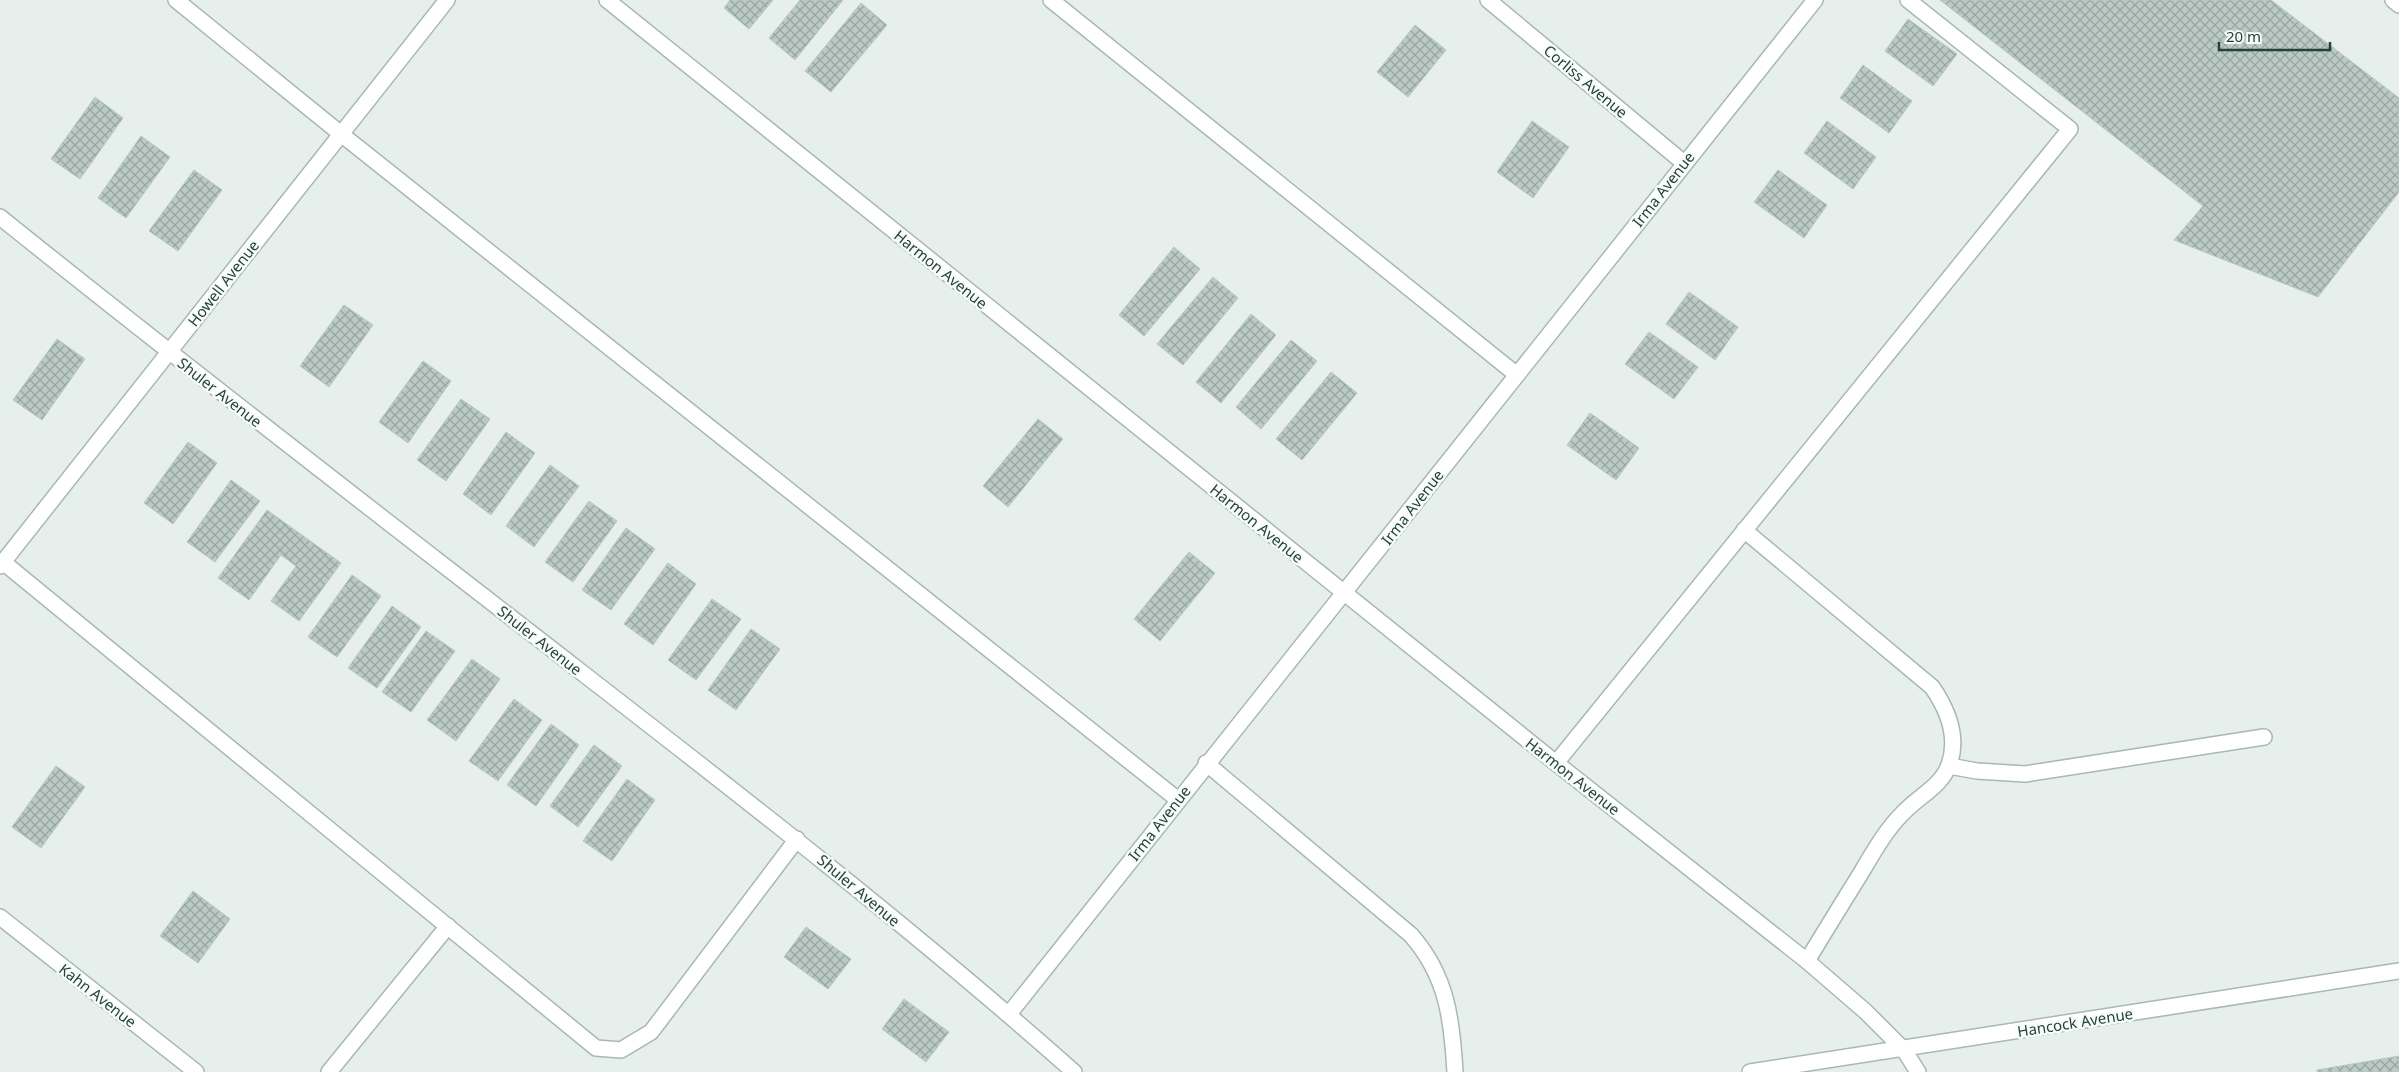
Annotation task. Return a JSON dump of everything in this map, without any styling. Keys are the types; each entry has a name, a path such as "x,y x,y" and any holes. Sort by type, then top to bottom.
{"street":[{"path":"176,0 341,134 1177,799"},
{"name":"Howell Avenue","path":"2,564 447,0"},
{"name":"Harmon Avenue","path":"607,0 1344,594 1807,961 1865,1011 1904,1050 1918,1072"},
{"path":"1051,0 1517,375"},
{"name":"Corliss Avenue","path":"1488,0 1684,162"},
{"name":"Irma Avenue","path":"1009,1014 1177,799 1344,594 1684,162 1815,0"},
{"path":"1556,763 2070,129 1908,0"},
{"path":"2393,0 2399,5"},
{"name":"Shuler Avenue","path":"0,217 168,352 797,839 1009,1014 1074,1072"},
{"path":"1744,530 1932,687 1941,700 1952,727 1952,748 1948,766 1939,781 1902,813 1878,844 1807,961"},
{"path":"2,564 596,1048 621,1050 651,1032 797,839"},
{"path":"1948,766 1977,771 2025,774 2264,737"},
{"path":"1206,763 1411,934 1426,951 1440,977 1448,1005 1455,1072"},
{"name":"Kahn Avenue","path":"0,917 196,1072"},
{"path":"329,1072 448,926"},
{"name":"Hancock Avenue","path":"1750,1072 1904,1050 2399,971"}],"building":[{"path":"730,0 773,0 749,29 724,8"},
{"path":"800,0 843,0 795,60 769,38"},
{"path":"1940,0 2271,0 2399,98 2399,192 2318,297 2174,240 2203,206"},
{"path":"861,3 887,25 831,92 805,71"},
{"path":"1908,19 1957,54 1933,86 1885,51"},
{"path":"1415,25 1446,50 1408,97 1377,72"},
{"path":"1863,65 1912,101 1889,133 1840,98"},
{"path":"95,97 123,118 80,179 51,159"},
{"path":"1532,121 1569,147 1533,198 1497,172"},
{"path":"1827,121 1876,157 1853,189 1804,153"},
{"path":"141,136 170,157 126,218 98,198"},
{"path":"194,170 222,190 178,251 149,231"},
{"path":"1778,170 1827,205 1804,238 1754,202"},
{"path":"1174,247 1200,269 1144,336 1119,315"},
{"path":"1213,277 1238,298 1183,365 1157,344"},
{"path":"1689,292 1738,327 1715,360 1666,324"},
{"path":"344,305 373,325 329,387 300,366"},
{"path":"1251,314 1276,335 1221,403 1196,382"},
{"path":"1649,332 1698,367 1674,399 1625,364"},
{"path":"57,339 85,359 42,420 13,400"},
{"path":"1291,340 1317,361 1261,429 1236,407"},
{"path":"423,361 451,381 408,443 379,422"},
{"path":"1331,372 1357,393 1302,460 1276,439"},
{"path":"461,399 490,419 446,481 417,460"},
{"path":"1590,413 1639,448 1616,480 1567,445"},
{"path":"1038,419 1063,439 1008,507 983,486"},
{"path":"506,432 535,453 491,515 463,494"},
{"path":"188,442 217,463 173,524 144,503"},
{"path":"550,465 579,486 534,547 506,526"},
{"path":"231,480 260,501 215,562 187,542"},
{"path":"589,501 617,521 573,582 545,562"},
{"path":"267,510 341,563 299,621 271,601 296,566 281,555 249,600 218,578"},
{"path":"626,528 655,549 611,610 582,590"},
{"path":"1189,552 1215,573 1160,641 1134,619"},
{"path":"668,563 696,584 653,645 624,624"},
{"path":"352,575 381,596 337,657 308,637"},
{"path":"712,599 741,619 696,680 668,660"},
{"path":"392,606 421,627 377,688 348,668"},
{"path":"751,629 780,649 736,710 708,690"},
{"path":"426,631 455,651 411,712 382,692"},
{"path":"472,659 500,679 456,741 427,720"},
{"path":"514,699 542,720 498,781 469,761"},
{"path":"551,724 579,745 536,806 507,785"},
{"path":"594,745 622,766 578,827 550,806"},
{"path":"56,766 85,787 41,848 12,827"},
{"path":"627,779 655,800 612,861 583,841"},
{"path":"193,891 230,919 198,963 160,936"},
{"path":"806,927 851,959 828,989 784,957"},
{"path":"904,999 949,1032 926,1062 882,1029"},
{"path":"2399,1056 2399,1072 2317,1072 2317,1070"}]}
